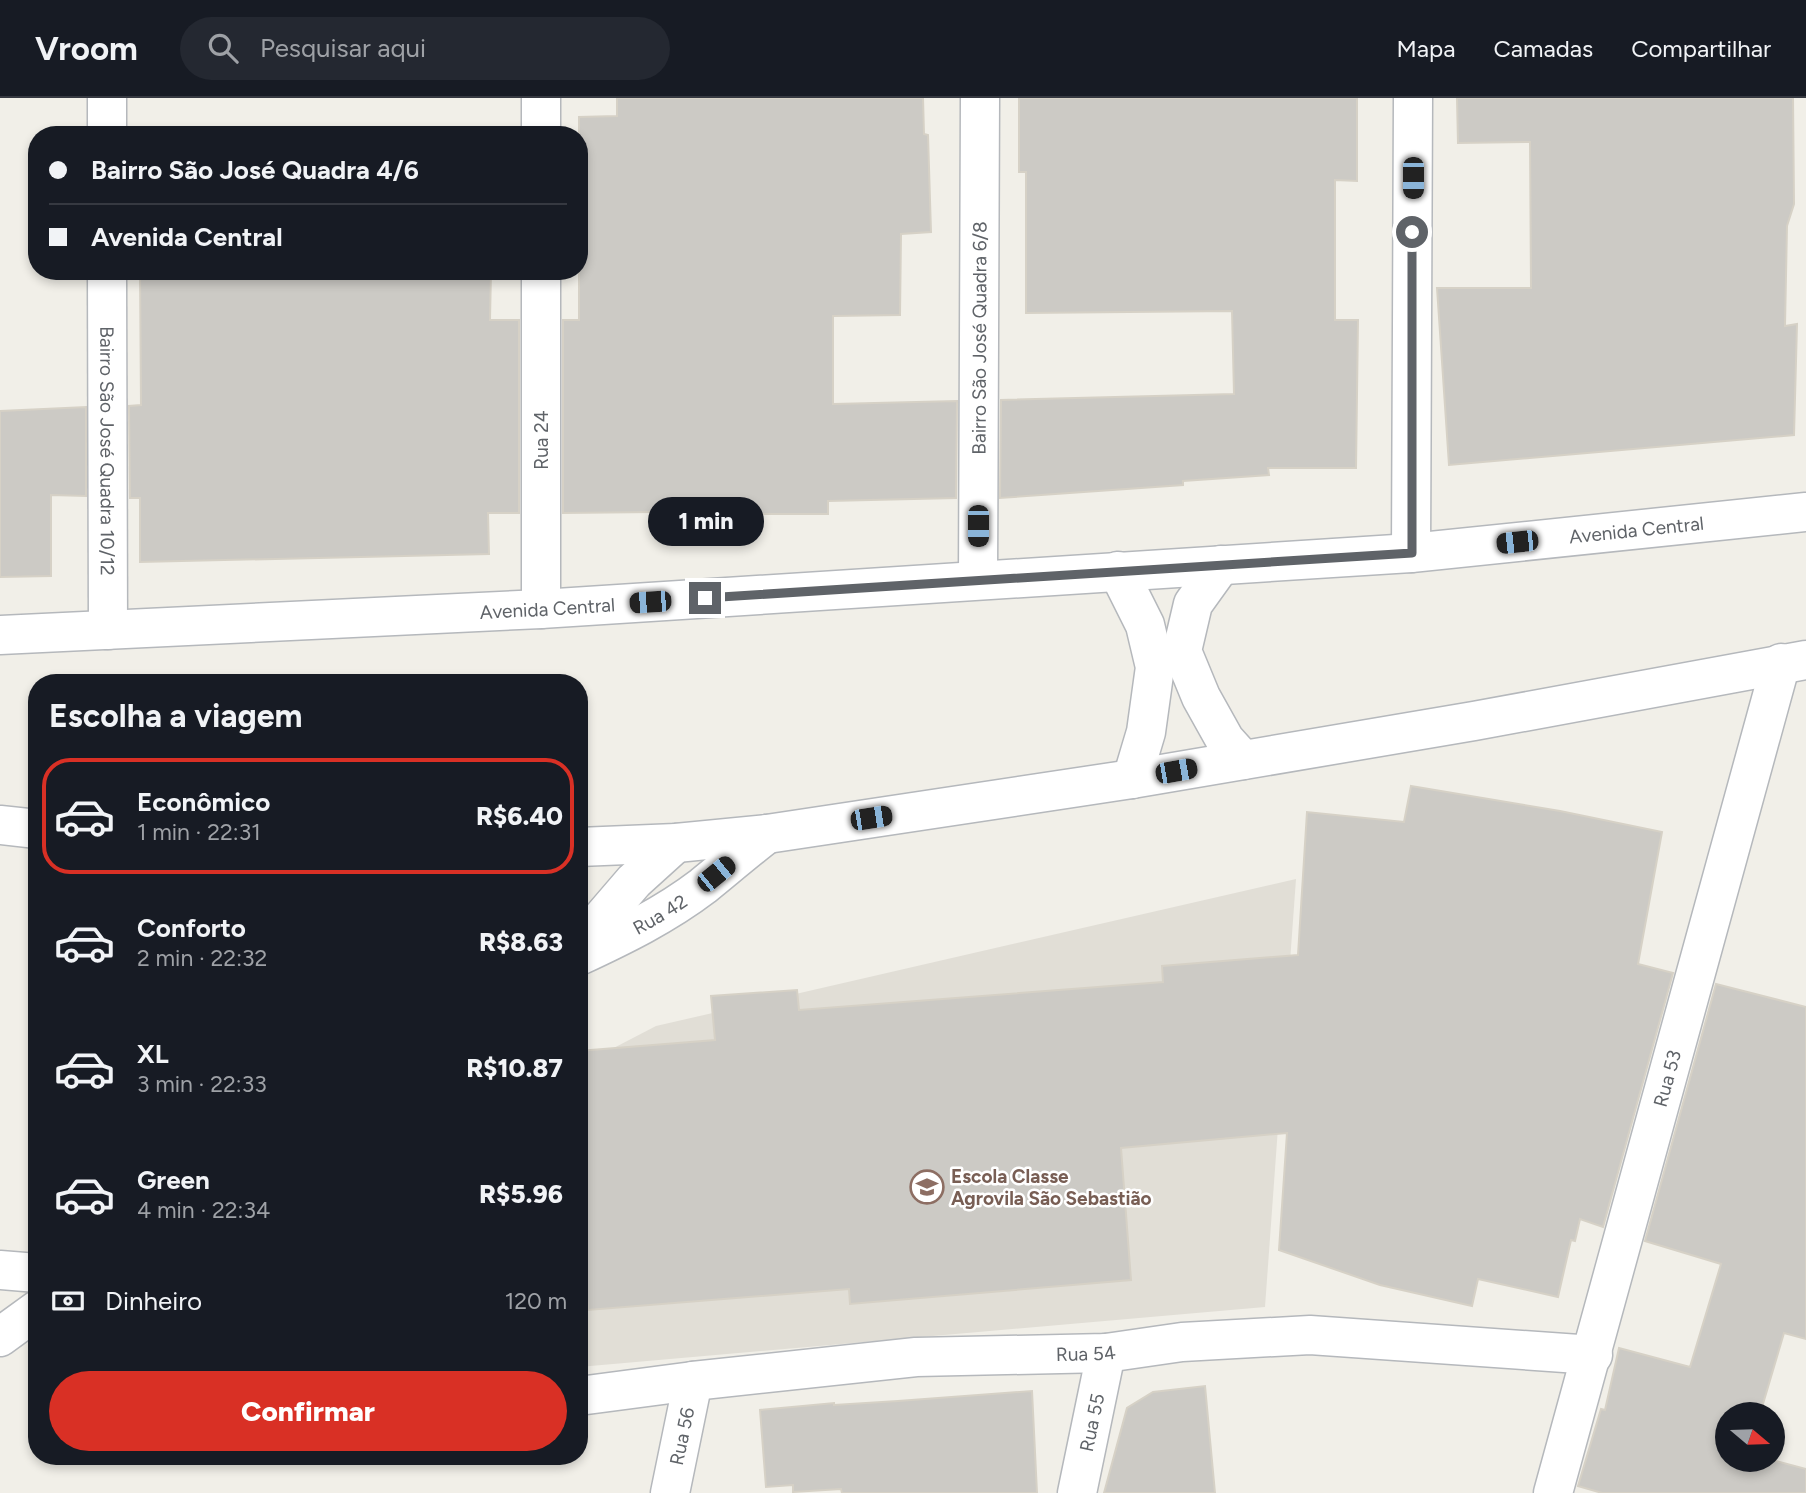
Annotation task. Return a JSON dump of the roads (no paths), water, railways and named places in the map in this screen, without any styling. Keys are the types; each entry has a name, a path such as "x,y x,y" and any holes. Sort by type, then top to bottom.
{"street":[{"path":"107,98 107,126"},
{"path":"541,98 541,126"},
{"name":"Bairro São José Quadra 6/8","path":"978,580 981,98"},
{"path":"1412,553 1413,98"},
{"name":"Bairro São José Quadra 10/12","path":"107,280 108,630"},
{"name":"Rua 24","path":"541,280 541,609"},
{"name":"Avenida Central","path":"0,635 541,609 1412,553 1806,512"},
{"path":"1221,565 1193,604 1182,651 1201,697 1225,740 1243,760"},
{"path":"1118,571 1145,625 1155,667 1146,732 1132,779"},
{"path":"588,847 676,843 767,834 1132,779 1474,721 1794,661"},
{"name":"Rua 53","path":"1553,1493 1794,661"},
{"path":"0,825 28,828"},
{"name":"Rua 42","path":"588,952 631,932 702,887 767,834"},
{"name":"Rua 42","path":"588,935 634,881 676,843"},
{"path":"0,1270 28,1272"},
{"path":"0,1336 28,1316"},
{"name":"Rua 54","path":"588,1395 916,1357 1106,1353 1182,1342 1310,1335 1593,1355"},
{"name":"Rua 55","path":"1077,1493 1106,1353"},
{"name":"Rua 56","path":"670,1493 693,1381"}],"place":[{"name":"Escola Classe Agrovila São Sebastião","path":"927,1187"}]}
